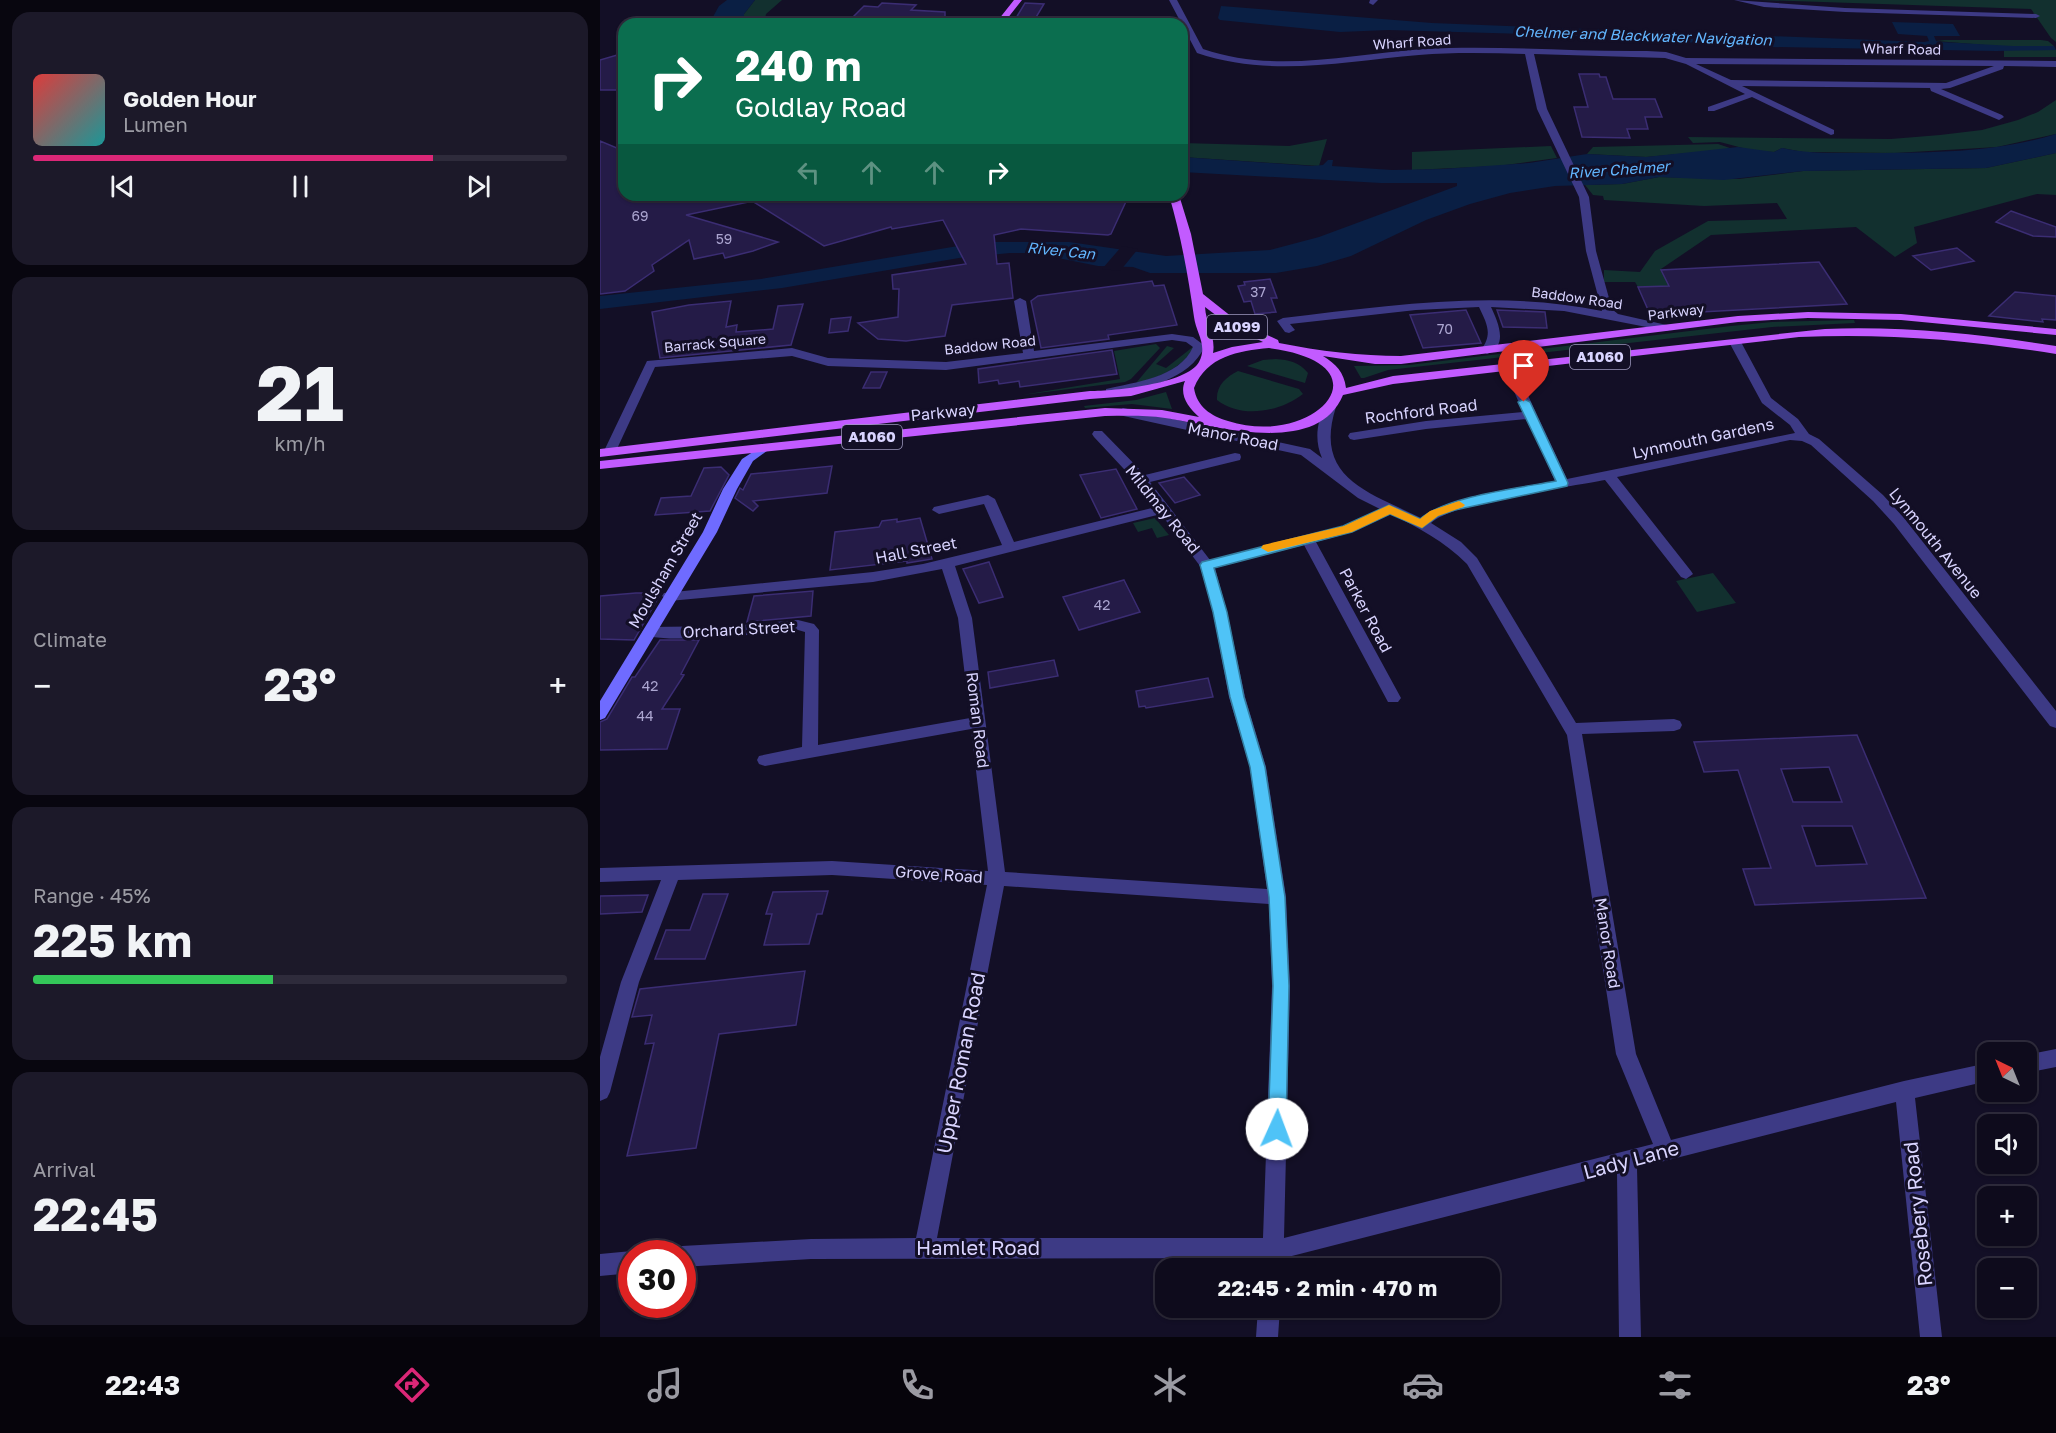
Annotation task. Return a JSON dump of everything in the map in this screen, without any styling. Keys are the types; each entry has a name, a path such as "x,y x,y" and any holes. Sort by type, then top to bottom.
{"main road":[{"path":"1004,18 1018,0"},
{"name":"A1099","path":"1176,201 1186,234 1198,295 1200,320 1209,342 1204,362"},
{"name":"A1099","path":"1198,295 1232,324 1282,346"},
{"name":"Parkway","path":"1302,350 1389,360 1771,317 1848,315 2056,332"},
{"name":"A1060","path":"1338,393 1393,380 1799,334 1905,332 1957,336 2056,350"},
{"name":"A1060","path":"1250,346 1282,346 1302,350 1316,356 1333,369 1338,379 1338,393 1330,407 1312,420 1282,429 1250,430 1225,425 1202,414 1191,400 1188,388 1195,372 1204,362 1225,352 1250,346"},
{"name":"Parkway","path":"605,452 1090,395 1122,396 1148,391 1195,372"},
{"name":"Parkway","path":"627,463 1118,411 1162,414 1225,425"}],"street":[{"name":"Wharf Road","path":"1173,0 1181,18"},
{"path":"1738,0 1780,5 2036,16"},
{"name":"Wharf Road","path":"1188,31 1200,51 1215,57 1247,62 1352,61 1423,52 1658,54 1685,61 1832,132"},
{"path":"1530,53 1542,109 1550,130 1584,196 1587,235 1607,310 1615,318"},
{"name":"Wharf Road","path":"1685,61 2056,64"},
{"name":"Wharf Road","path":"1730,83 1947,86 2011,64"},
{"name":"Wharf Road","path":"1929,86 1999,117"},
{"path":"1711,109 1753,94"},
{"path":"1551,306 1581,306 1604,297"},
{"path":"1020,301 1029,356"},
{"path":"1483,303 1496,335 1495,341 1487,350"},
{"name":"Baddow Road","path":"1289,330 1283,321 1412,307 1483,303 1551,306 1667,328"},
{"name":"Baddow Road","path":"782,352 801,354 828,362 919,366 1029,356 1172,337 1189,339 1199,346"},
{"name":"Lynmouth Avenue","path":"1736,342 1766,400 1794,422 1805,437 1815,442 1878,498 1899,521 2056,722"},
{"name":"Parkway","path":"1090,395 1150,383 1186,363 1193,357 1199,346"},
{"name":"Barrack Square","path":"605,452 651,364 782,352"},
{"path":"1519,389 1529,415 1563,483"},
{"name":"Manor Road","path":"1330,407 1322,440 1324,450 1339,478"},
{"name":"Manor Road","path":"1118,411 1261,443 1296,448 1312,456 1363,495 1422,524 1456,545 1472,561 1573,729 1626,1054 1666,1150"},
{"name":"Rochford Road","path":"1354,435 1529,415"},
{"name":"Mildmay Road","path":"1098,434 1142,480 1207,565 1220,612 1237,697 1258,767 1277,897 1281,986 1273,1258"},
{"name":"Lynmouth Gardens","path":"1422,524 1434,513 1452,506 1790,436 1805,437"},
{"name":"Moulsham Street","path":"600,714 669,596 710,532 730,489 748,459 765,448"},
{"path":"1142,480 1235,457"},
{"name":"Parkway","path":"600,467 627,463"},
{"path":"1608,475 1686,574"},
{"path":"939,510 988,499 1010,548"},
{"name":"Hall Street","path":"669,596 873,577 947,563 1165,509"},
{"path":"1207,565 1361,524 1389,509"},
{"name":"Parker Road","path":"1307,538 1393,698"},
{"name":"Roman Road","path":"947,563 965,618 997,878"},
{"name":"Orchard Street","path":"650,632 733,633 799,625 809,627 812,630 810,752"},
{"path":"765,760 979,722"},
{"path":"1573,729 1674,724"},
{"name":"Grove Road","path":"600,875 832,868 1277,897"},
{"path":"600,1092 630,982 672,873"},
{"name":"Upper Roman Road","path":"925,1247 997,878"},
{"path":"2037,1062 2056,1058"},
{"name":"Lady Lane","path":"1274,1258 1289,1248 1666,1150 1904,1090 1977,1074"},
{"name":"Rosebery Road","path":"1904,1090 1931,1337"},
{"path":"1627,1161 1630,1337"},
{"name":"Hamlet Road","path":"696,1256 811,1249 925,1247 1244,1258"},
{"path":"600,1265 618,1263"},
{"path":"1267,1337 1268,1318"}],"green space":[{"path":"755,0 782,0 766,14 765,18 744,18 744,14"},
{"path":"1760,0 2056,0 2056,42 2031,9"},
{"path":"2041,40 2048,41 2054,46 1997,46 1936,41"},
{"path":"2004,50 2056,50 2056,57 2004,57"},
{"path":"2056,100 2056,134 1997,147 1895,153 1803,152 1782,148 1774,152 1754,151 1720,142 1693,143 1688,137 1891,139 1940,135 1982,130 2018,120 2038,112"},
{"path":"1327,139 1319,166 1188,157 1188,143 1289,146"},
{"path":"1718,144 1733,149 1646,157 1587,154 1593,147"},
{"path":"1551,146 1557,158 1498,166 1412,170 1412,152"},
{"path":"2056,153 2056,195 2037,194 1914,227 1917,243 1895,257 1856,227 1711,235 1661,269 1669,286 1638,287 1635,282 1604,282 1604,270 1640,272 1655,251 1708,221 1787,219 1777,203 1704,206 1604,200 1603,196 1593,195 1585,185 1622,184 1659,177 1739,179 1803,171 1986,168"},
{"path":"1854,320 1855,323 1772,327 1388,370 1364,378 1361,378 1354,366 1409,365 1772,322"},
{"path":"1156,344 1160,348 1131,379 1125,382 1022,395 1120,379 1114,351"},
{"path":"1167,346 1174,348 1156,364 1166,368 1194,346 1177,366 1153,378 1136,383"},
{"path":"1276,359 1301,366 1308,373 1305,383 1247,366 1263,360"},
{"path":"1238,371 1299,389 1303,394 1272,409 1237,410 1217,400 1217,395 1226,379"},
{"path":"1166,392 1172,409 1132,404 1085,408 1084,406 1136,400"},
{"path":"1155,518 1169,535 1157,538 1152,528 1138,532 1133,523"},
{"path":"1713,573 1736,603 1697,612 1676,581"}],"water":[{"path":"727,0 755,0 744,14 744,18 712,18 719,6"},
{"name":"Chelmer and Blackwater Navigation","path":"1221,6 1432,23 1924,42 1929,41 1927,36 1898,34 1892,22 1953,24 1960,36 1934,36 1936,41 2054,46 2056,50 1771,47 1560,35 1388,30 1340,32 1220,20 1218,18"},
{"path":"2056,134 2056,153 1986,168 1803,171 1724,180 1659,177 1622,184 1555,186 1510,193 1426,220 1351,256 1317,266 1276,273 1150,273 1133,267 1098,266 1033,253 1010,253 959,258 782,288 600,309 600,296 761,279 982,242 1069,242 1166,256 1270,250 1319,237 1457,186 1457,183 1381,183 1188,172 1188,157 1312,166 1323,165 1328,160 1333,160 1332,166 1392,170 1442,169 1529,163 1587,154 1646,157 1738,147 1774,152 1782,148 1833,153 1912,153 1961,151 2033,140"}],"pier":[{"path":"1122,246 1138,249 1120,271 1102,269"}],"building":[{"path":"882,3 916,5 911,10 945,12 945,18 852,18 864,6 878,7"},
{"path":"1025,3 1044,4 1036,18 1016,18"},
{"path":"618,55 618,90 600,90 600,60"},
{"path":"1579,74 1599,74 1600,77 1606,77 1613,99 1655,99 1662,117 1645,117 1648,129 1627,129 1630,138 1582,137 1574,107 1588,107"},
{"path":"600,141 618,148 618,201 749,201 686,215 778,242 725,258 723,253 694,259 689,240 652,265 654,271 625,291 600,294"},
{"path":"752,201 1126,201 1111,234 1108,235 1021,229 994,235 997,264 1009,263 1013,298 952,305 945,336 906,341 878,339 858,323 898,317 899,289 893,289 892,275 966,264 943,220 892,229 891,227 824,246"},
{"path":"2011,211 2056,227 2056,237 2033,236 1996,222"},
{"path":"1957,248 1974,261 1931,270 1913,256"},
{"path":"1819,262 1847,304 1682,313 1681,310 1649,312 1638,287 1669,286 1661,270"},
{"path":"1270,279 1277,298 1271,298 1276,312 1255,314 1251,301 1244,302 1238,286 1245,285 1244,282"},
{"path":"1152,281 1154,286 1164,285 1177,325 1108,335 1109,339 1041,348 1031,301 1038,296"},
{"path":"2015,292 2056,296 2056,320 2042,319 2043,322 1989,316"},
{"path":"731,301 726,327 737,325 736,332 773,329 778,306 803,304 791,345 660,358 652,312 689,305"},
{"path":"1466,310 1481,343 1423,348 1410,315"},
{"path":"1497,310 1545,312 1547,328 1503,327"},
{"path":"851,317 848,331 829,333 831,319"},
{"path":"1112,350 1117,374 1020,387 1019,381 999,384 998,380 979,383 978,369"},
{"path":"871,372 887,372 880,388 863,388"},
{"path":"832,466 827,493 753,501 758,506 753,511 735,498 740,488 743,490 751,474"},
{"path":"721,467 729,475 710,511 655,515 661,498 691,496 704,468"},
{"path":"1116,469 1137,509 1101,518 1080,475"},
{"path":"1184,477 1200,495 1175,503 1159,483"},
{"path":"920,518 932,559 830,570 835,532 879,527 882,521 897,519 897,522"},
{"path":"989,562 1003,597 979,603 963,569"},
{"path":"1124,580 1140,612 1079,630 1063,597"},
{"path":"813,591 811,616 747,622 754,596"},
{"path":"661,593 634,640 600,639 600,596"},
{"path":"660,640 699,640 681,674 684,675 662,709 680,709 667,749 600,750 600,722 607,719 632,677 635,677"},
{"path":"1054,660 1058,676 990,688 988,672"},
{"path":"1208,678 1213,697 1146,708 1145,706 1139,707 1136,691"},
{"path":"1857,735 1926,898 1755,905 1743,869 1771,868 1738,770 1704,772 1694,742","holes":["1829,767 1842,802 1793,802 1781,769","1802,826 1852,826 1867,864 1816,866"]},
{"path":"828,891 822,914 817,914 809,944 764,945 772,914 766,914 773,892"},
{"path":"703,894 728,894 705,959 655,959 666,930 690,930"},
{"path":"648,895 642,912 600,914 600,896"},
{"path":"805,971 796,1025 719,1034 696,1148 627,1156 654,1043 645,1044 652,1015 632,1017 640,989"}],"slow traffic":[{"path":"1268,548 1347,529 1389,509 1422,524 1434,513 1459,505"}],"route":[{"path":"1277,1129 1281,986 1277,897 1258,767 1237,697 1220,612 1207,565 1347,529 1389,509 1422,524 1434,513 1452,506 1563,483 1524,402"}],"water label":[{"name":"River Chelmer","path":"1619,170"},
{"name":"River Can","path":"1061,251"}]}
